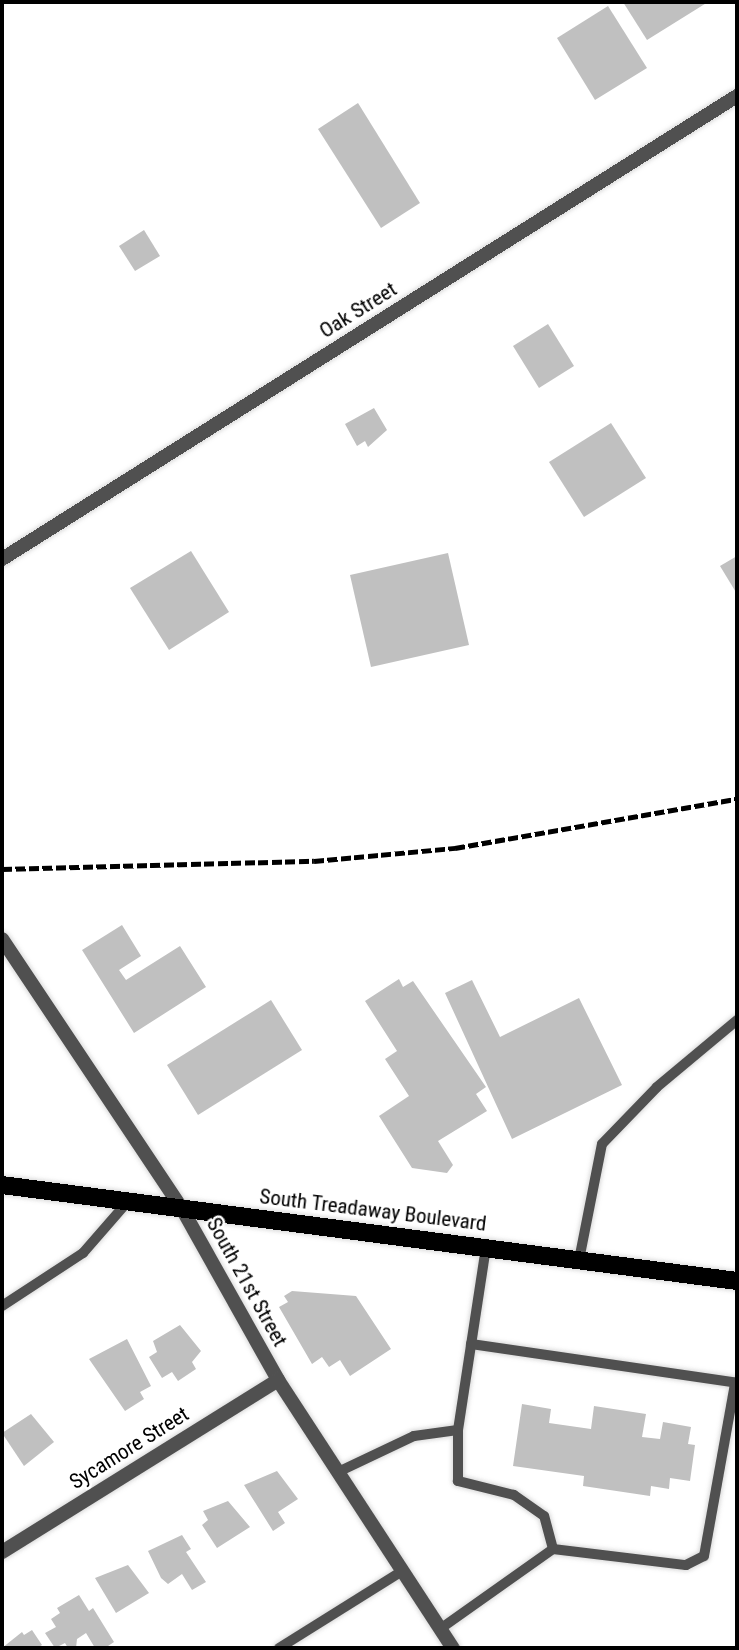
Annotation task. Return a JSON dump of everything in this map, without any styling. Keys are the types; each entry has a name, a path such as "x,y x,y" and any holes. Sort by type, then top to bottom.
{"main road":[{"name":"South Treadaway Boulevard","path":"2,1185 737,1281"}],"street":[{"name":"Oak Street","path":"2,559 737,96"},
{"name":"South 21st Street","path":"2,939 181,1208 278,1380 453,1648"},
{"name":"Sycamore Street","path":"2,1552 278,1380"}],"lane":[{"path":"579,1260 602,1144 657,1087 737,1020"},
{"path":"2,1306 83,1253 129,1200"},
{"path":"486,1247 458,1430 458,1481 514,1494 544,1517 553,1549"},
{"path":"440,1629 553,1549 686,1565 704,1556 736,1383 471,1344"},
{"path":"338,1472 414,1436 458,1430"},
{"path":"279,1648 402,1572"}],"building":[{"path":"623,2 708,2 647,40"},
{"path":"608,6 647,68 595,100 557,38"},
{"path":"358,103 420,203 381,228 318,129"},
{"path":"144,230 160,256 135,271 119,246"},
{"path":"548,324 574,366 539,388 513,346"},
{"path":"374,408 387,430 368,447 365,441 357,446 345,424"},
{"path":"611,423 646,478 584,517 549,462"},
{"path":"191,551 229,612 169,650 130,588"},
{"path":"448,553 469,645 371,667 350,575"},
{"path":"737,556 737,594 720,566"},
{"path":"122,925 141,956 119,970 126,980 180,946 206,987 134,1033 82,950"},
{"path":"399,979 403,987 413,981 486,1087 476,1094 487,1111 438,1141 453,1165 447,1173 412,1168 379,1116 409,1096 385,1059 397,1051 365,1001"},
{"path":"472,980 500,1037 579,998 622,1085 512,1139 445,993"},
{"path":"271,1000 302,1050 198,1115 167,1065"},
{"path":"292,1291 356,1296 391,1349 350,1376 340,1360 329,1367 322,1357 312,1364 279,1307 288,1302 284,1296"},
{"path":"180,1325 201,1351 192,1362 196,1369 178,1381 172,1372 162,1378 149,1357 157,1352 153,1341"},
{"path":"127,1339 151,1386 140,1392 144,1399 125,1411 89,1359"},
{"path":"522,1404 551,1409 549,1423 591,1429 594,1406 646,1414 642,1437 660,1439 663,1422 691,1427 688,1444 695,1445 690,1481 670,1478 669,1489 651,1486 650,1496 583,1486 584,1476 513,1466"},
{"path":"31,1414 54,1442 24,1466 2,1433"},
{"path":"277,1471 298,1499 278,1512 285,1523 273,1531 244,1485"},
{"path":"228,1501 250,1527 217,1548 202,1525 208,1520 203,1511"},
{"path":"182,1535 191,1549 186,1552 206,1582 192,1590 182,1574 168,1584 161,1578 148,1551"},
{"path":"128,1565 149,1593 116,1613 95,1578"},
{"path":"79,1595 89,1611 93,1608 114,1642 105,1648 95,1648 86,1633 77,1639 76,1648 68,1648 65,1643 55,1648 45,1633 56,1627 51,1619 60,1613 57,1608"},
{"path":"32,1630 42,1645 37,1648 2,1648 22,1632 24,1635"}],"railway":[{"path":"2,869 314,861 455,848 737,799"}]}
